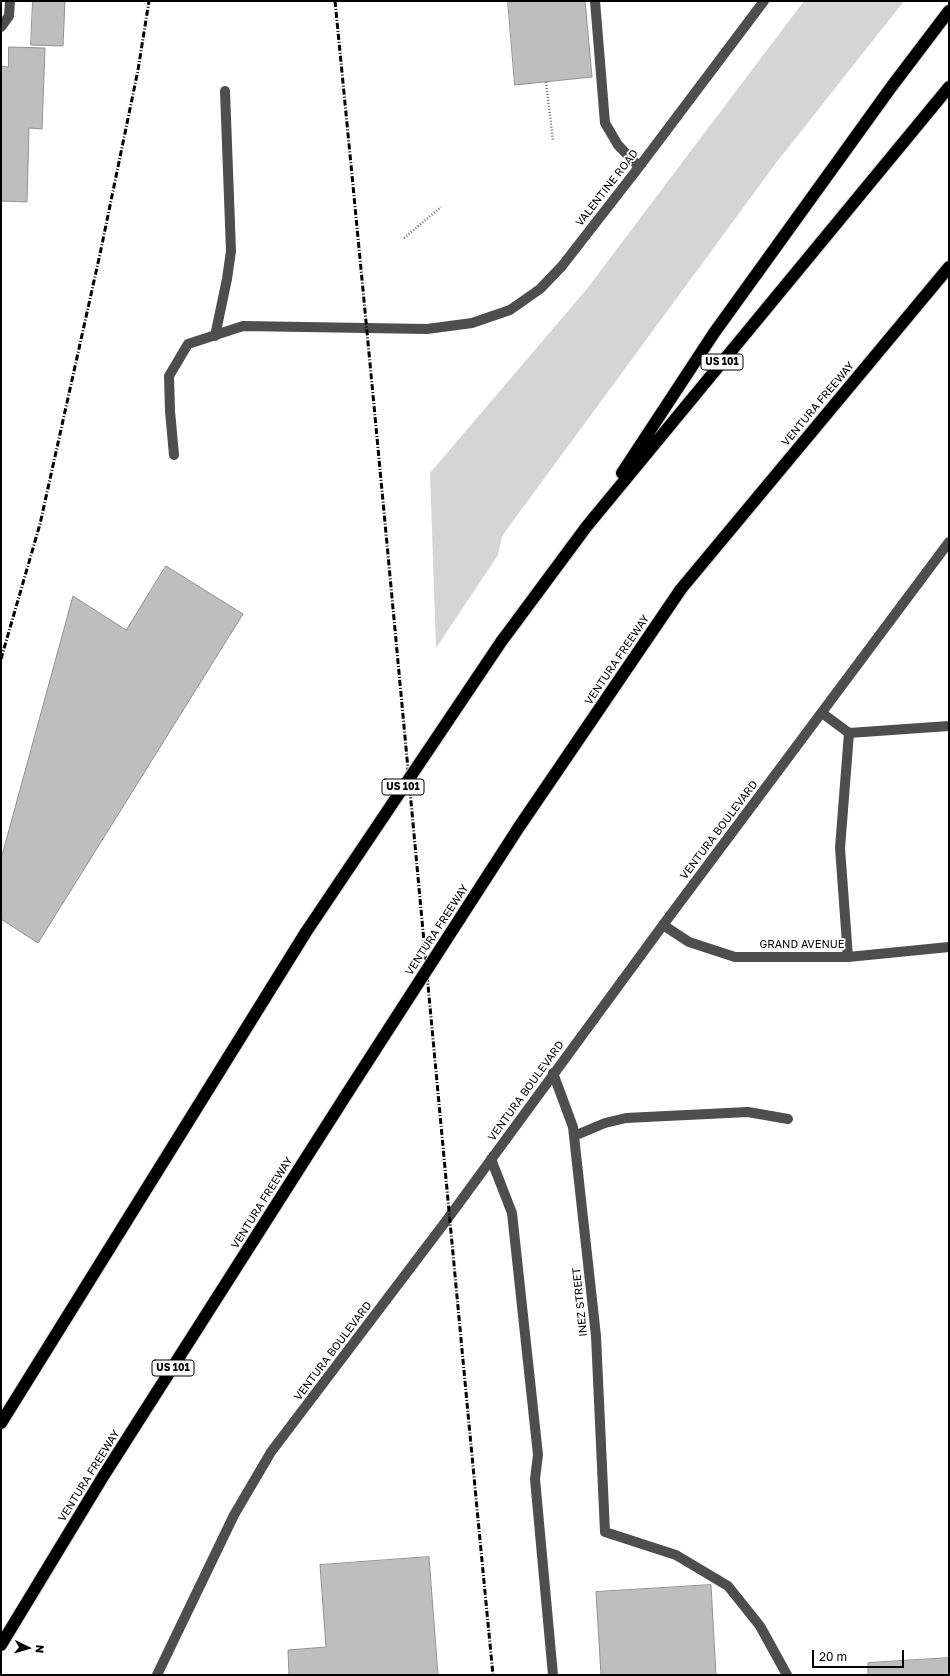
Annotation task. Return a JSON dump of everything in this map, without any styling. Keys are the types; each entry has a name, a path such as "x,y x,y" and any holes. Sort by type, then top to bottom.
{"highway":[{"path":"587,526 714,333 883,99 949,11"},
{"name":"US 101","path":"1,1423 306,932 501,642 587,526 949,87"},
{"name":"VENTURA FREEWAY","path":"1,1645 104,1475 348,1092 519,827 681,589 949,267"}],"street":[{"path":"1,27 9,16 10,1"},
{"path":"595,1 605,123 618,145 639,167"},
{"name":"VALENTINE ROAD","path":"174,455 169,376 188,344 243,326 427,329 472,323 510,310 540,289 562,266 639,167 764,1"},
{"path":"215,336 227,279 231,251 225,91"},
{"name":"VENTURA BOULEVARD","path":"157,1675 234,1515 271,1452 492,1159 663,925 949,542"},
{"path":"822,713 850,733 949,726"},
{"path":"848,957 840,848 850,733"},
{"name":"GRAND AVENUE","path":"663,925 689,942 735,957 848,957 949,947"},
{"name":"INEZ STREET","path":"553,1074 573,1126 596,1336 605,1532 676,1555 728,1586 760,1626 787,1675"},
{"path":"574,1136 605,1123 626,1118 748,1112 788,1120"},
{"path":"492,1159 512,1213 538,1455 534,1478 553,1675"}],"path":[{"path":"546,82 553,141"},
{"path":"404,238 441,207"}],"shaded area":[{"path":"804,1 904,1 776,163 502,536 498,555 436,648 430,473 586,290"}],"building":[{"path":"33,1 65,1 63,46 31,45"},
{"path":"508,1 585,1 592,77 515,85"},
{"path":"9,47 45,48 42,129 29,128 27,202 1,201 1,66 8,67"},
{"path":"166,566 243,614 38,943 1,919 1,859 73,596 126,630"},
{"path":"429,1557 438,1675 289,1675 288,1650 326,1647 320,1565"},
{"path":"711,1585 716,1675 601,1675 596,1592"},
{"path":"949,1658 949,1675 868,1675 868,1663"}],"railway":[{"path":"1,659 40,524 100,254 138,70 149,1"},
{"path":"335,1 493,1675"}]}
